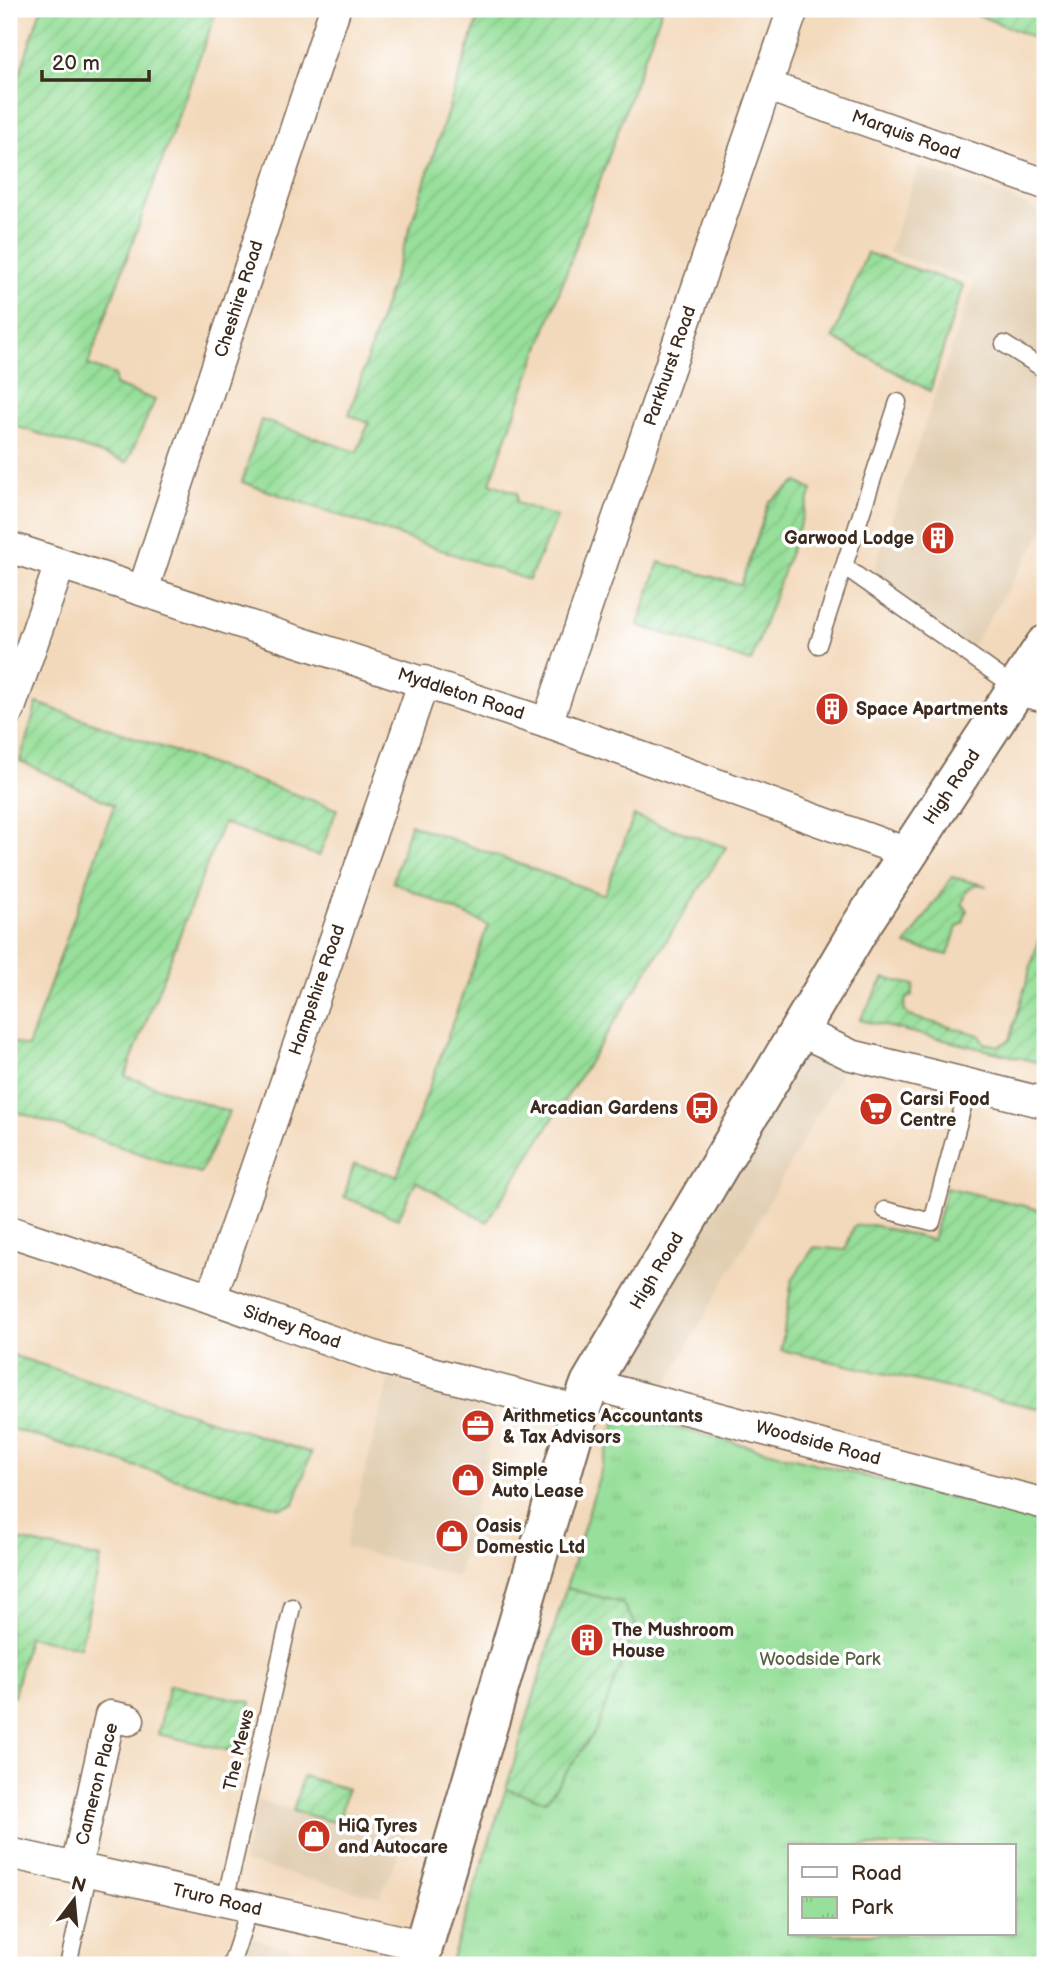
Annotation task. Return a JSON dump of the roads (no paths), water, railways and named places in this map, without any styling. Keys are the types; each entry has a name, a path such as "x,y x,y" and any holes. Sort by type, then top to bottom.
{"main road":[{"name":"High Road","path":"421,1956 585,1397 862,924 908,853 1032,693 1045,645"}],"street":[{"name":"Cheshire Road","path":"143,590 335,9"},
{"name":"Parkhurst Road","path":"547,723 793,9"},
{"name":"Marquis Road","path":"768,86 1045,184"},
{"name":"Myddleton Road","path":"9,547 424,681 908,853"},
{"path":"9,711 60,564"},
{"name":"Hampshire Road","path":"211,1298 424,681"},
{"path":"800,1031 852,1055 1045,1103"},
{"name":"Sidney Road","path":"9,1231 386,1360 585,1397"},
{"name":"Woodside Road","path":"585,1397 1045,1504"},
{"name":"Cameron Place","path":"82,1869 110,1716 129,1720"},
{"name":"Truro Road","path":"9,1853 238,1904 421,1956"}],"lane":[{"path":"1004,344 1045,370"},
{"path":"818,645 898,402"},
{"path":"845,567 1032,693"},
{"path":"885,1210 932,1222 969,1084"},
{"name":"The Mews","path":"231,1965 238,1904 292,1607"},
{"path":"68,1965 82,1869"}],"place":[{"name":"Garwood Lodge","path":"938,538"},
{"name":"Space Apartments","path":"832,709"},
{"name":"Arcadian Gardens","path":"702,1108"},
{"name":"Carsi Food Centre","path":"876,1109"},
{"name":"Arithmetics Accountants & Tax Advisors","path":"478,1426"},
{"name":"Simple Auto Lease","path":"468,1480"},
{"name":"Oasis Domestic Ltd","path":"452,1536"},
{"name":"The Mushroom House","path":"587,1640"},
{"name":"HiQ Tyres and Autocare","path":"314,1836"}],"park label":[{"name":"Woodside Park","path":"820,1659"}]}
